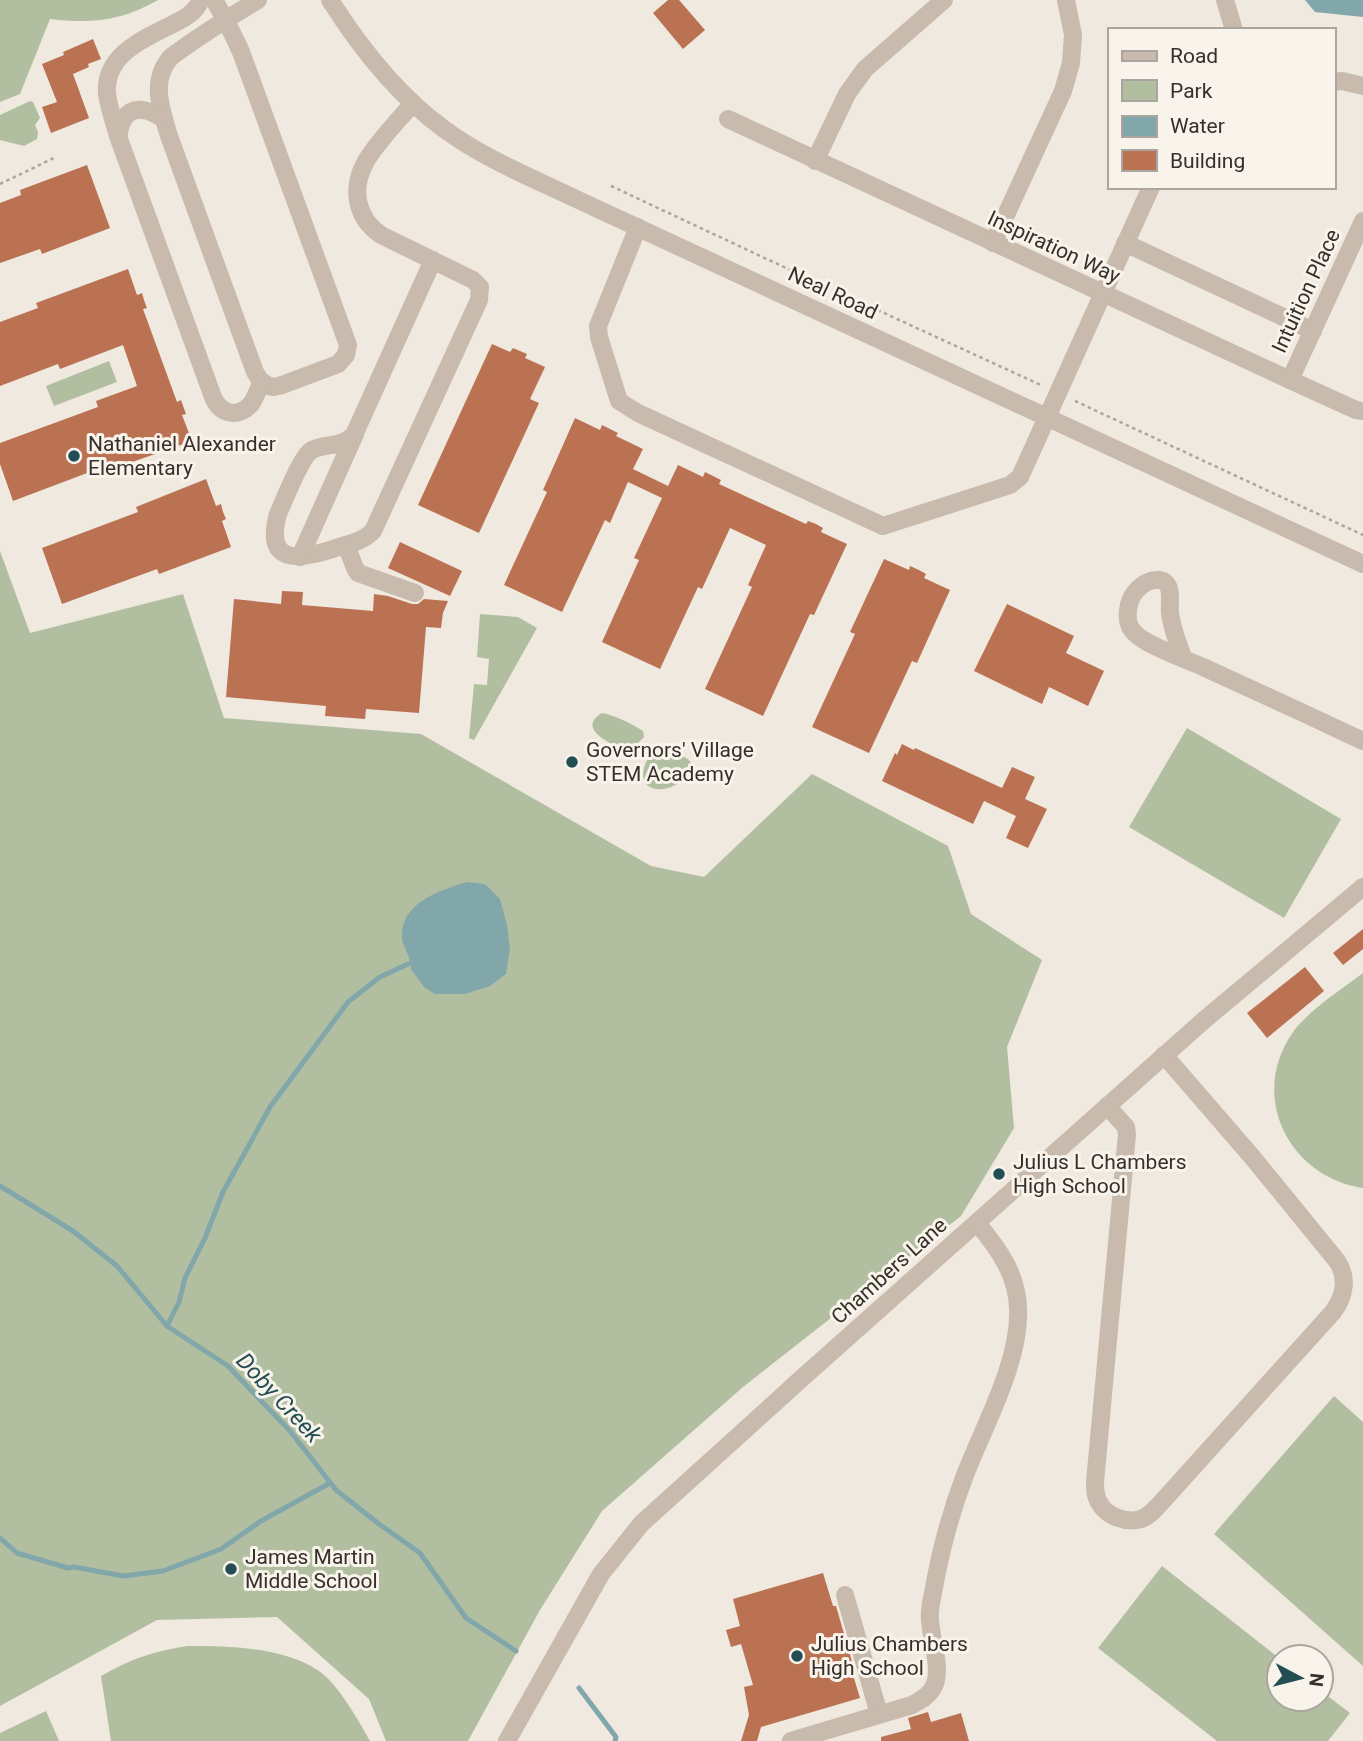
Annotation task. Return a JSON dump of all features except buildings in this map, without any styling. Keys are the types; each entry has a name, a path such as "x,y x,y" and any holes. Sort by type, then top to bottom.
{"street":[{"path":"201,0 193,12 124,51 109,78 107,91 118,139 216,403 225,412 242,411 253,401 262,382"},
{"path":"215,0 225,19 234,34 246,64 348,345 346,355 332,367 277,387 262,382 255,372 173,147 158,92 163,67 171,57 225,19 258,0"},
{"name":"Neal Road","path":"330,0 391,82 445,130 479,151 1363,564"},
{"path":"816,161 847,94 865,69 944,0"},
{"path":"993,243 1063,91 1071,64 1073,34 1066,0"},
{"path":"1225,0 1233,28"},
{"path":"1335,82 1363,86"},
{"path":"358,428 354,435 343,443 314,449 304,458 278,514 274,531 277,545 287,555 310,556 346,545 369,536 377,526 479,300 480,287 477,283 381,235 363,218 358,201 359,181 365,162 413,103"},
{"path":"118,139 121,123 133,111 145,110 164,119"},
{"name":"Inspiration Way","path":"728,119 1102,294 1363,411"},
{"path":"638,227 598,327 619,401 638,413 866,519 888,526 1010,485 1020,477 1150,189"},
{"name":"Intuition Place","path":"1290,380 1363,221"},
{"path":"1125,243 1313,331"},
{"path":"300,557 433,260"},
{"path":"346,545 358,573 415,593"},
{"path":"1184,659 1363,741"},
{"name":"Chambers Lane","path":"507,1741 601,1574 641,1524 1164,1055 1363,887"},
{"path":"1107,1106 1126,1127 1127,1134 1095,1482 1100,1505 1110,1514 1137,1520 1148,1516 1159,1505 1333,1312 1341,1299 1344,1279 1342,1268 1337,1261 1164,1055"},
{"path":"790,1741 912,1704 929,1694 935,1684 930,1612 941,1550 965,1475 993,1409 1015,1343 1018,1307 1013,1282 1000,1251 977,1223"},
{"path":"845,1595 879,1714"}],"path":[{"path":"0,184 56,157"},
{"path":"611,186 1034,382"},
{"path":"1080,404 1363,535"}],"green space":[{"path":"0,0 158,0 119,17 93,21 50,19 20,94 0,102"},
{"path":"30,101 40,118 35,125 37,139 24,146 0,140 0,115"},
{"path":"109,361 117,382 54,406 46,386"},
{"path":"0,551 30,633 183,594 224,718 421,734 651,866 704,877 812,774 948,846 971,914 1042,960 1007,1047 1014,1128 961,1216 743,1387 602,1511 540,1610 468,1741 386,1741 369,1699 277,1617 157,1620 0,1706"},
{"path":"480,614 518,617 537,628 474,740 469,738 474,684 487,685 489,659 477,657"},
{"path":"602,713 633,725 643,731 644,737 628,749 621,749 609,743 594,729 595,719"},
{"path":"1187,728 1341,819 1284,918 1129,827"},
{"path":"660,746 688,759 692,764 687,775 678,784 658,789 649,786 644,780 644,769 650,755 653,757"},
{"path":"1363,973 1363,1188 1337,1181 1315,1168 1296,1151 1283,1130 1276,1107 1275,1082 1280,1057 1293,1032 1317,1008"},
{"path":"1334,1396 1363,1422 1363,1666 1214,1534"},
{"path":"1162,1566 1265,1647 1265,1713 1335,1713 1335,1702 1350,1713 1328,1741 1217,1741 1098,1648"},
{"path":"188,1646 256,1650 305,1663 326,1677 348,1703 370,1741 111,1741 101,1676 143,1656"},
{"path":"46,1711 59,1741 0,1741 0,1733"}],"water":[{"path":"1305,0 1363,0 1363,17 1315,12"},
{"path":"467,882 485,884 500,899 510,949 506,974 490,986 465,994 435,994 424,987 411,969 402,938 403,926 415,907 424,900"}],"waterway":[{"path":"167,1326 223,1192 270,1107 348,1002 380,977 417,960"},
{"name":"Doby Creek","path":"0,1186 73,1231 117,1266 167,1326 228,1366 290,1431 336,1490 420,1553 466,1618 516,1651"},
{"path":"0,1538 17,1553 68,1568 123,1576 163,1571 221,1549 261,1521 330,1483"},
{"name":"Doby Creek","path":"579,1688 616,1737 615,1741"}],"place":[{"name":"Nathaniel Alexander Elementary","path":"74,456"},
{"name":"Governors' Village STEM Academy","path":"572,762"},
{"name":"Julius L Chambers High School","path":"999,1174"},
{"name":"James Martin Middle School","path":"231,1569"},
{"name":"Julius Chambers High School","path":"797,1656"}]}
